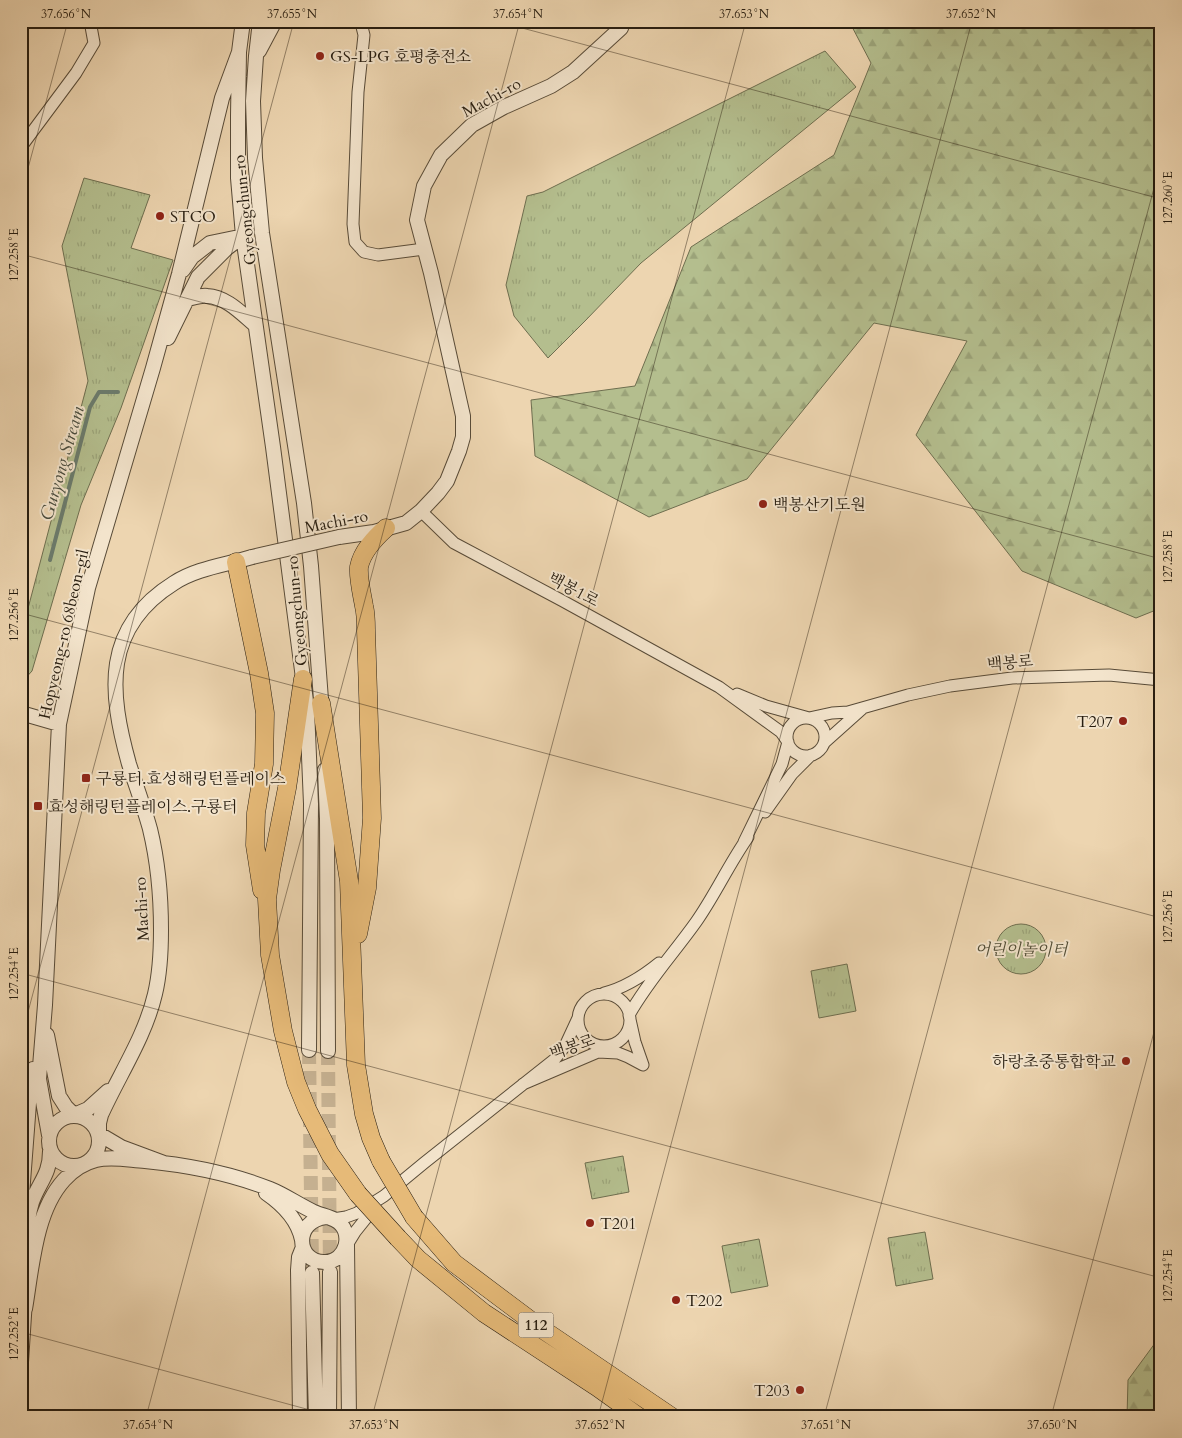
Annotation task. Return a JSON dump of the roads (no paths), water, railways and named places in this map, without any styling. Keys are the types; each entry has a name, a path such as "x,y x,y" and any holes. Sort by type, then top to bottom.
{"highway":[{"path":"352,961 367,888 372,818 365,610 359,566 375,538 386,528"},
{"path":"244,559 264,701 264,764 256,813 255,846 268,925"},
{"path":"268,925 267,899 270,870 287,788 303,679"},
{"path":"321,703 349,880 352,961"},
{"name":"112","path":"268,925 270,955 281,1022 296,1082 307,1109 330,1154 358,1194 418,1259 484,1313 597,1387 639,1417"},
{"name":"112","path":"352,961 356,1065 366,1122 381,1161 414,1217 454,1263 542,1329 672,1417"}],"street":[{"path":"21,146 76,73 94,43 90,21"},
{"name":"Gyeongchun-ro","path":"243,21 239,52 238,178 243,236 307,709 311,804 310,1050"},
{"name":"Gyeongchun-ro","path":"260,21 253,101 262,233 304,503 311,566 321,703 327,820 328,1052"},
{"path":"256,56 275,21"},
{"path":"358,21 364,35 358,92 353,224 355,242 364,252 378,255 424,249"},
{"name":"Machi-ro","path":"99,1134 101,1115 140,1034 154,995 158,974 161,930 155,852 130,765 117,706 115,674 119,650 130,626 150,601 183,578 244,559 339,536 374,532 406,523 421,512 447,482 463,436 463,416 417,220 424,186 441,155 472,125 504,107 551,86 573,72 621,28 623,21"},
{"path":"153,368 179,274 222,98 239,52"},
{"path":"179,274 192,257 210,243 262,233"},
{"path":"153,368 198,277 227,248 243,236"},
{"path":"187,299 205,295 218,297 232,305 254,324"},
{"name":"Hopyeong-ro 68beon-gil","path":"49,1135 39,1079 45,1005 59,724 88,588 153,368"},
{"name":"백봉1로","path":"421,512 454,544 561,600 719,687 766,706 810,718"},
{"name":"백봉로","path":"810,718 832,713 848,712 908,695 950,686 1012,678 1109,675 1161,680"},
{"name":"백봉1로","path":"719,687 775,728 788,742"},
{"name":"백봉로","path":"824,743 865,706"},
{"path":"21,713 59,724"},
{"path":"629,1015 638,998 680,945 701,914 744,842 792,774 811,755 821,749 824,743 824,730 821,725 810,718 803,718 797,721 789,730 782,764 744,842"},
{"path":"788,742 795,752 806,756 811,755"},
{"path":"602,994 614,996 621,1000 629,1015 627,1031 622,1038 606,1046 589,1042 582,1035 578,1027 580,1009 584,1002 590,997 613,991 636,980 680,945"},
{"path":"21,1208 30,1090 45,1005"},
{"name":"Hopyeong-ro 68beon-gil","path":"45,1005 47,1035 59,1096 74,1115"},
{"name":"백봉로","path":"523,1084 598,1052 618,1053 643,1065 635,1042 629,1015"},
{"name":"백봉로","path":"330,1218 357,1214 384,1196 555,1059 565,1046 578,1018"},
{"name":"백봉로","path":"523,1084 559,1067 587,1049 597,1045"},
{"name":"Machi-ro","path":"74,1115 88,1109 97,1102 122,1073"},
{"path":"21,1362 28,1222 33,1200 48,1170 50,1151 48,1143 52,1127 58,1120 66,1116 82,1116 90,1120 99,1134 121,1147 164,1163"},
{"path":"25,1309 38,1233 43,1216 49,1202 63,1181 72,1172 93,1158 99,1143 99,1134"},
{"path":"50,1151 62,1164 70,1166 78,1166 95,1160 114,1159 164,1163 218,1173 254,1183 340,1223 345,1229 347,1237 349,1417"},
{"path":"254,1183 280,1204 288,1214 298,1228 306,1253 311,1258 324,1262 332,1261 344,1252 347,1245"},
{"name":"백봉로","path":"347,1245 362,1222 384,1196"},
{"path":"300,1417 299,1257 306,1226 318,1218 330,1218"},
{"path":"21,1248 25,1309"},
{"path":"329,1417 330,1272"},
{"path":"312,1273 316,1417"}],"waterway":[{"name":"Guryong Stream","path":"50,560 90,407 99,392 118,392"}],"tunnel":[{"path":"309,1050 312,1267"},
{"path":"328,1051 330,1271"}],"place":[{"name":"GS-LPG 호평충전소","path":"320,56"},
{"name":"STCO","path":"160,216"},
{"name":"백봉산기도원","path":"763,504"},
{"name":"T207","path":"1123,721"},
{"name":"구룡터.효성해링턴플레이스","path":"86,778"},
{"name":"효성해링턴플레이스.구룡터","path":"38,806"},
{"name":"하랑초중통합학교","path":"1126,1061"},
{"name":"T201","path":"590,1223"},
{"name":"T202","path":"676,1300"},
{"name":"T203","path":"800,1390"}],"park label":[{"name":"어린이놀이터","path":"1021,949"}]}
